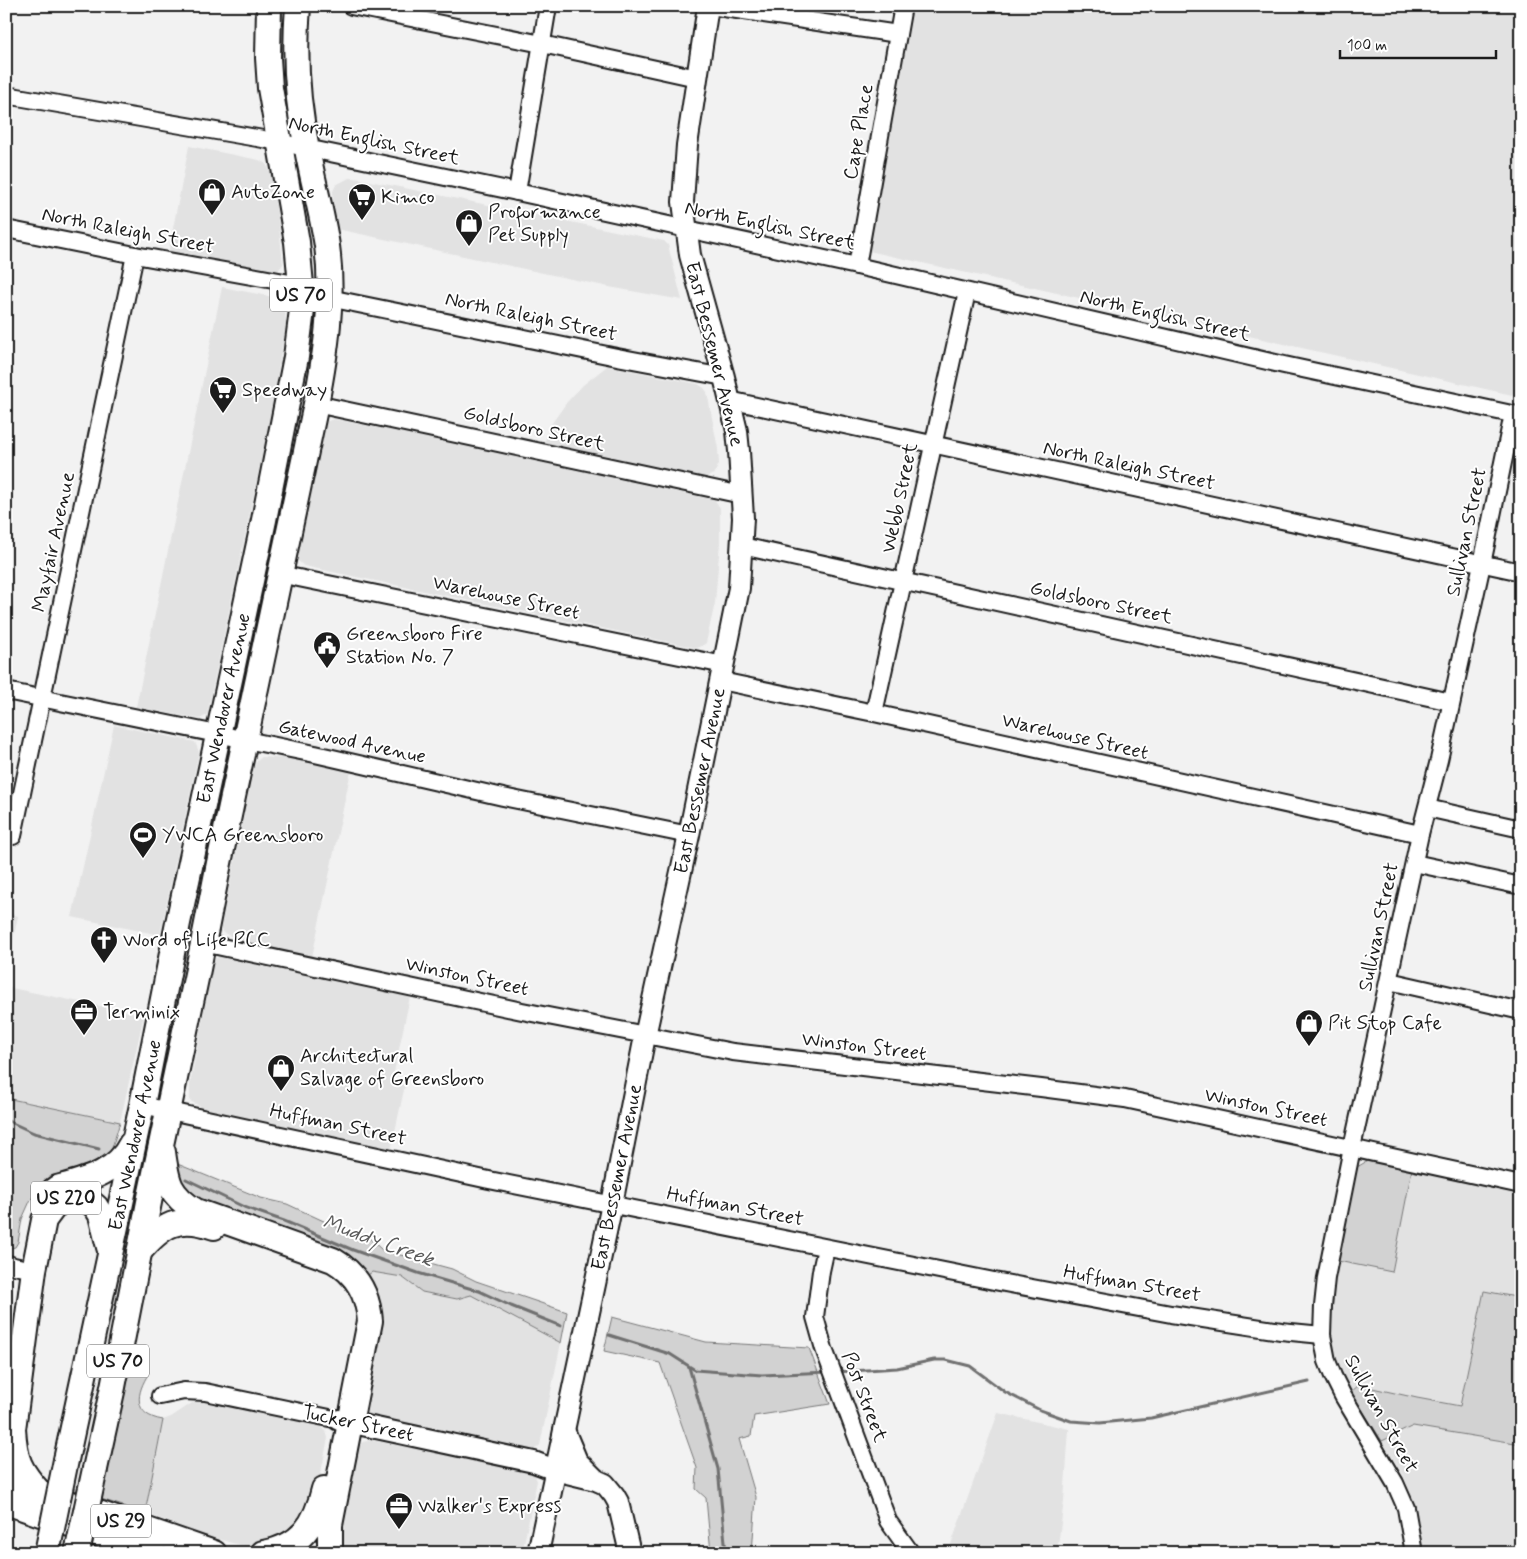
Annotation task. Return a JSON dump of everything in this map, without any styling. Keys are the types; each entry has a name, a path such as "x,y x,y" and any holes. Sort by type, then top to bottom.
{"highway":[{"name":"East Wendover Avenue","path":"47,1553 264,520 296,357 302,310 301,285 297,242 270,88 268,58 269,6"},
{"name":"East Wendover Avenue","path":"77,1553 113,1387 162,1137 316,404 326,348 329,298 327,247 307,149 297,79 298,6"},
{"path":"162,1137 166,1171 170,1184 176,1196 185,1204 196,1211 333,1260 344,1267 362,1287 367,1299 370,1322 345,1421 317,1514 308,1530 294,1543 264,1553"},
{"path":"6,1385 21,1267 33,1218 43,1199 58,1188 93,1177 113,1166 126,1154 134,1138"},
{"name":"US 220","path":"40,1493 25,1477 14,1452 13,1429 21,1267 44,1220 56,1204 64,1199 77,1196 84,1197 96,1207 101,1216 110,1254"},
{"path":"139,1252 150,1239 170,1225 179,1222 198,1221 338,1276 349,1289 355,1299 359,1319 330,1525 330,1553"},
{"name":"US 29","path":"6,1481 214,1552"},
{"name":"US 29","path":"11,1506 153,1553"}],"main road":[{"name":"East Bessemer Avenue","path":"538,1553 739,588 742,546 742,495 739,451 724,377 695,276 686,230 683,202 684,172 709,6"},
{"name":"Tucker Street","path":"345,1421 534,1462 555,1470 596,1480"},
{"path":"564,1430 577,1461 596,1480 610,1489 618,1502 630,1553"}],"street":[{"path":"351,6 542,44 697,78"},
{"path":"517,192 548,6"},
{"path":"709,6 898,34"},
{"name":"Cape Place","path":"857,266 903,6"},
{"name":"North English Street","path":"6,95 279,143 517,192 857,266 1284,365 1517,415"},
{"name":"North Raleigh Street","path":"6,229 301,285"},
{"name":"Mayfair Avenue","path":"12,836 136,255"},
{"name":"Webb Street","path":"874,713 967,292"},
{"name":"North Raleigh Street","path":"329,298 724,377"},
{"name":"North Raleigh Street","path":"729,400 1521,572"},
{"name":"Goldsboro Street","path":"316,404 742,495"},
{"name":"Sullivan Street","path":"1414,1553 1406,1508 1396,1483 1343,1396 1327,1360 1322,1335 1326,1278 1420,834 1517,415"},
{"name":"Goldsboro Street","path":"742,546 1451,702"},
{"name":"Warehouse Street","path":"279,574 471,612 722,673 874,713 1420,834"},
{"name":"Gatewood Avenue","path":"6,691 315,754 503,797 689,835"},
{"path":"1427,808 1521,829"},
{"path":"1414,863 1521,886"},
{"name":"Winston Street","path":"203,942 645,1036 771,1057 1125,1099 1521,1185"},
{"path":"1389,981 1521,1011"},
{"name":"Huffman Street","path":"142,1105 489,1180 826,1248 1171,1314 1281,1331 1322,1335"},
{"name":"Post Street","path":"826,1248 815,1317 824,1349 888,1521 911,1553"},
{"name":"Tucker Street","path":"160,1396 184,1391 205,1392 345,1421"}],"shaded area":[{"path":"910,6 1521,6 1521,397 869,251"},
{"path":"189,146 259,160 266,164 271,173 283,264 277,272 271,274 168,254"},
{"path":"349,178 664,241 668,245 682,300 609,287 337,229 333,191 336,185"},
{"path":"222,287 278,298 285,302 286,324 272,409 207,715 200,719 136,707"},
{"path":"607,366 698,384 704,388 707,392 718,449 719,464 714,474 701,479 544,443 552,423 567,402 583,385"},
{"path":"333,419 521,456 526,459 715,500 720,508 720,543 715,603 706,643 697,648 304,566 297,560 326,422"},
{"path":"114,725 195,742 199,752 160,935 72,917"},
{"path":"262,757 296,759 351,771 312,957 240,941 222,932 221,927 254,767"},
{"path":"6,913 18,916 6,973"},
{"path":"220,957 410,997 392,1082 405,1085 391,1150 207,1110 190,1101 190,1084 214,959"},
{"path":"6,987 144,1015 120,1122 6,1098"},
{"path":"6,1098 120,1122 112,1148 102,1164 46,1184 31,1199 22,1219 18,1242 15,1247 7,1249"},
{"path":"1369,1160 1412,1169 1392,1272 1338,1261 1357,1167"},
{"path":"175,1163 261,1198 287,1204 341,1229 366,1235 382,1250 452,1269 476,1281 567,1312 561,1343 471,1295 457,1299 422,1292 402,1277 372,1272 364,1278 185,1196"},
{"path":"1412,1169 1521,1193 1521,1298 1484,1291 1461,1406 1359,1385 1351,1392 1336,1357 1332,1335 1331,1309 1338,1261 1392,1272"},
{"path":"371,1272 402,1277 422,1292 457,1299 471,1295 561,1343 540,1445 537,1448 533,1450 368,1415 363,1411 364,1278"},
{"path":"1484,1291 1521,1298 1521,1444 1413,1426 1382,1441 1351,1392 1359,1385 1460,1406"},
{"path":"612,1317 706,1342 809,1348 830,1404 754,1416 751,1436 739,1439 756,1497 752,1553 711,1553 706,1498 696,1489 697,1468 660,1363 604,1351"},
{"path":"128,1368 149,1373 141,1388 139,1402 146,1413 163,1420 145,1513 101,1499"},
{"path":"200,1401 320,1426 326,1431 328,1438 314,1507 307,1521 257,1548 201,1534 145,1513 163,1420 192,1403"},
{"path":"998,1413 1069,1429 1064,1501 1057,1553 948,1553"},
{"path":"1413,1426 1521,1444 1521,1553 1425,1553 1415,1505 1404,1476 1382,1441"},
{"path":"371,1440 530,1471 535,1475 537,1481 522,1553 338,1553 338,1521 357,1446"}],"waterway":[{"name":"Muddy Creek","path":"6,1120 34,1133 99,1149"},
{"name":"Muddy Creek","path":"186,1179 244,1207 284,1221 353,1250 418,1273 479,1291 561,1326"},
{"path":"609,1335 670,1354 695,1370 762,1375 828,1372"},
{"path":"837,1372 897,1368 934,1360 946,1360 970,1366 1005,1392 1040,1410 1071,1421 1100,1423 1151,1418 1309,1382"},
{"name":"Muddy Creek","path":"689,1367 718,1469 726,1553"}],"place":[{"name":"AutoZone","path":"212,216"},
{"name":"Kimco","path":"362,221"},
{"name":"Proformance Pet Supply","path":"469,247"},
{"name":"Speedway","path":"223,414"},
{"name":"Greensboro Fire Station No. 7","path":"327,669"},
{"name":"YWCA Greensboro","path":"143,859"},
{"name":"Word of Life PCC","path":"104,964"},
{"name":"Terminix","path":"84,1036"},
{"name":"Pit Stop Cafe","path":"1309,1047"},
{"name":"Architectural Salvage of Greensboro","path":"281,1092"},
{"name":"Walker's Express","path":"399,1530"}]}
